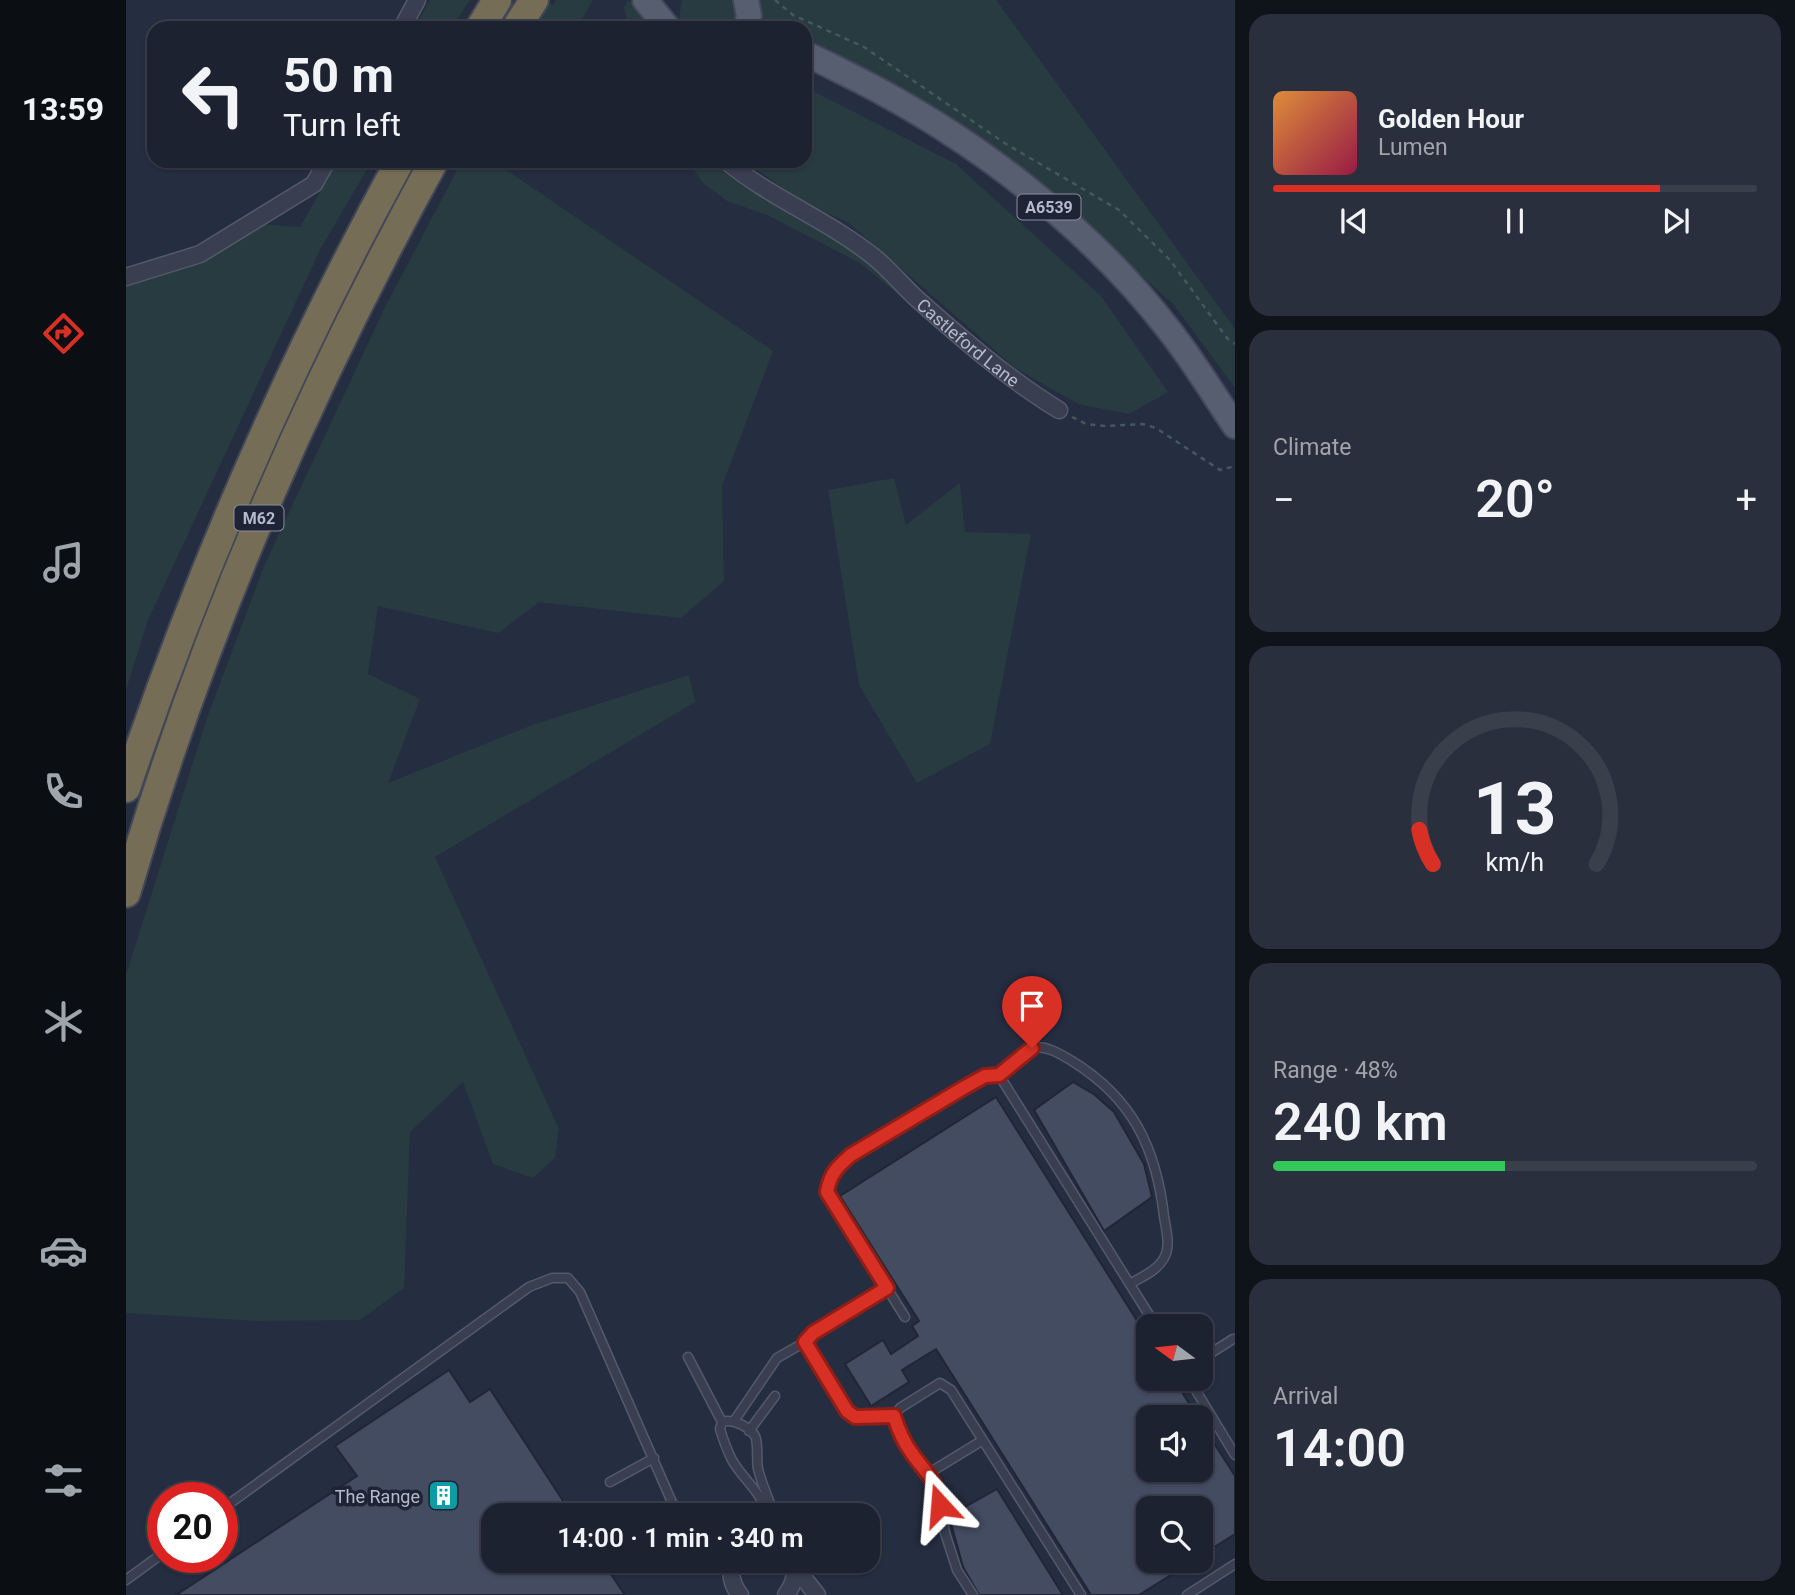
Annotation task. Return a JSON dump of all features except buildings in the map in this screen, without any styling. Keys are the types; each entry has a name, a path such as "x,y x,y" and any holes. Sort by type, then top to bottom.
{"highway":[{"path":"484,21 497,0"},
{"name":"M62","path":"126,788 184,623 261,438 319,314 396,168"},
{"name":"M62","path":"126,893 187,704 250,539 322,377 380,258 430,168"}],"main road":[{"path":"645,0 662,21"},
{"path":"667,21 669,0"},
{"name":"A6539","path":"812,58 903,103 953,134 1041,200 1129,283 1169,330 1235,426"}],"street":[{"path":"406,21 416,0"},
{"path":"126,277 200,254 314,184 323,168"},
{"name":"Castleford Lane","path":"734,168 751,182 847,238 875,258 969,344 1059,411"},
{"path":"730,1573 738,1594"},
{"path":"786,1595 792,1587 793,1573"},
{"path":"801,1573 817,1595"}],"lane":[{"path":"905,1317 827,1192 830,1177 835,1168 851,1155 975,1081 985,1076 999,1075 1032,1048 1046,1048 1062,1055 1105,1083 1130,1113 1152,1158 1163,1205 1168,1245 1164,1259 1130,1284"},
{"path":"999,1075 1149,1314"},
{"path":"238,1497 529,1287 552,1278 568,1278 580,1292 673,1503"},
{"path":"734,1421 777,1358 887,1288"},
{"path":"1213,1352 1233,1339"},
{"path":"805,1342 847,1411 855,1417 894,1416"},
{"path":"688,1357 722,1422 720,1429 732,1460 757,1490 762,1503"},
{"path":"894,1416 900,1408 940,1383 951,1390 1081,1595"},
{"path":"1196,1391 1235,1455"},
{"path":"749,1431 775,1396"},
{"path":"894,1416 911,1452 929,1473 937,1488 944,1533 957,1570 973,1595"},
{"path":"722,1422 734,1421 754,1434 758,1471 770,1503"},
{"path":"929,1473 983,1440"},
{"path":"610,1482 654,1458"},
{"path":"1187,1595 1235,1564"},
{"path":"126,1580 147,1565"}],"path":[{"path":"1059,411 1086,424 1143,424 1156,428 1220,470 1235,466"}],"shaded area":[{"path":"430,0 470,0 456,21 418,21"},
{"path":"556,0 593,0 581,21 537,21 548,2 553,5"},
{"path":"628,0 648,21 627,21 624,7"},
{"path":"682,0 733,0 736,7 735,21 680,21"},
{"path":"754,0 996,0 1235,329 1235,388 1174,305 1074,214 870,74 812,45 812,21 766,21"},
{"path":"812,91 956,164 1101,296 1168,392 1129,414 1078,404 1015,368 849,223 803,202 755,168 812,168"},
{"path":"334,168 368,168 321,248 148,620 126,690 126,278 258,224 300,227"},
{"path":"458,168 503,168 773,351 722,486 724,581 681,618 539,602 498,633 378,606 368,674 420,699 388,783 532,725 689,675 695,702 435,857 559,1129 555,1158 533,1178 493,1164 463,1082 410,1132 404,1288 360,1320 256,1321 126,1313 126,975 207,718 264,566 385,307"},
{"path":"693,168 717,168 745,187 844,242 945,333 860,263 767,215 727,201 703,183"},
{"path":"894,478 906,525 960,483 965,532 1031,534 990,744 917,783 859,685 828,490"}],"place":[{"name":"The Range","path":"443,1496"}],"route":[{"path":"940,1505 937,1488 929,1473 911,1452 898,1430 894,1416 855,1417 847,1411 805,1342 813,1333 887,1288 827,1192 830,1177 835,1168 851,1155 985,1076 999,1075 1032,1048"}]}
